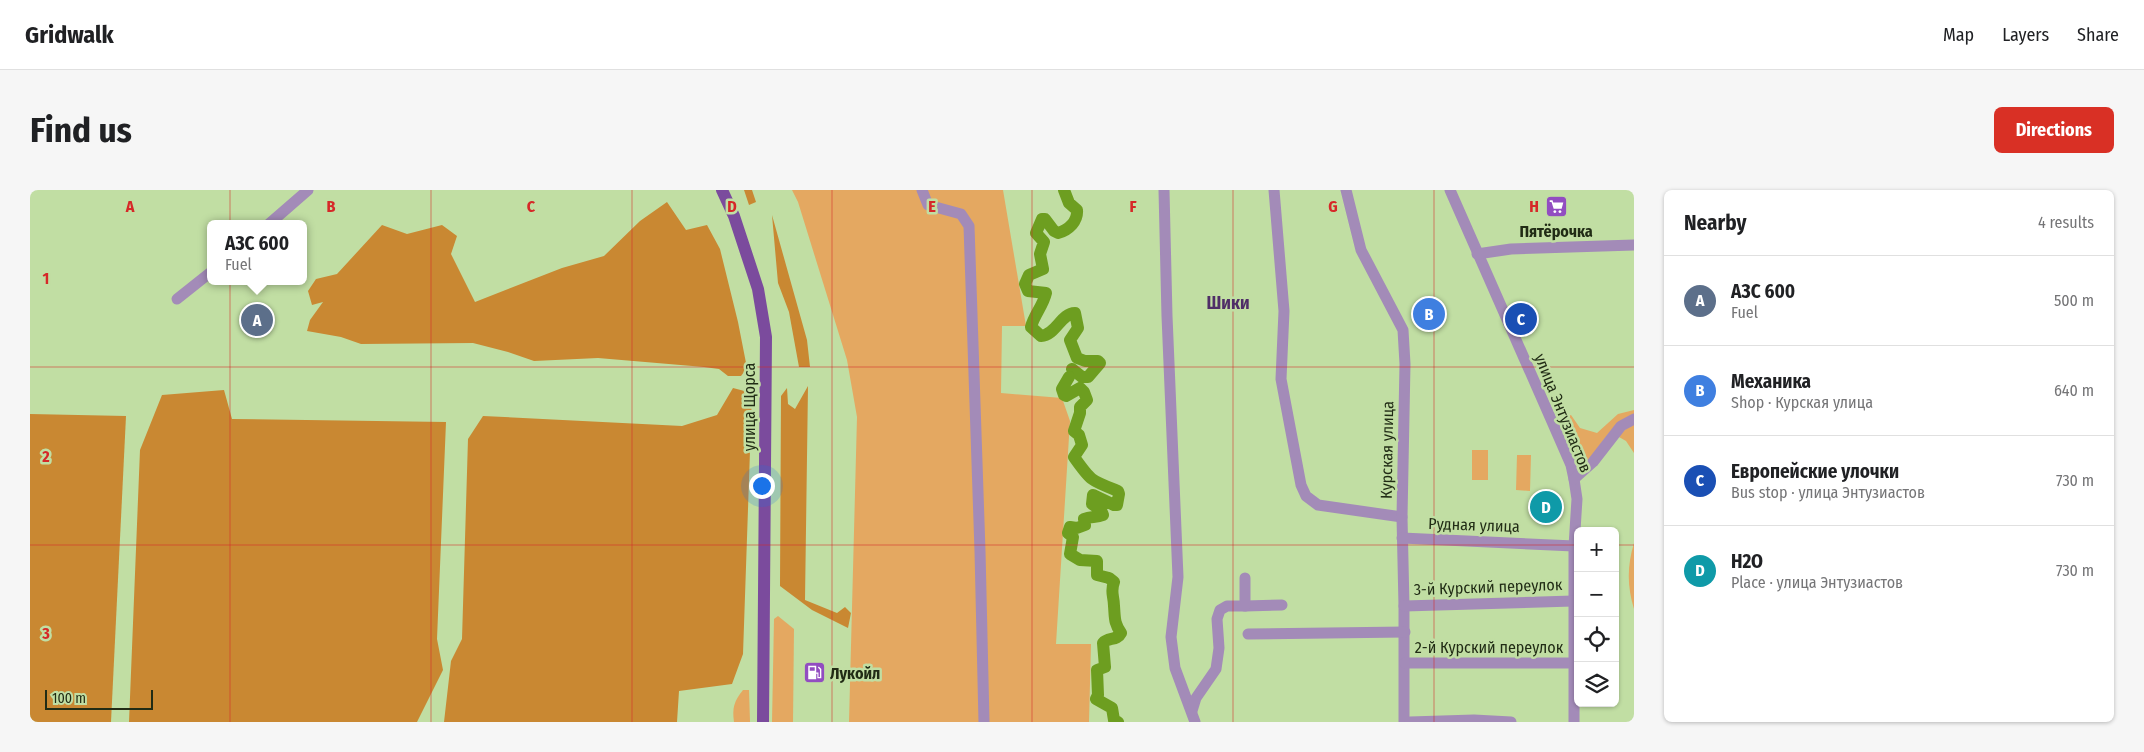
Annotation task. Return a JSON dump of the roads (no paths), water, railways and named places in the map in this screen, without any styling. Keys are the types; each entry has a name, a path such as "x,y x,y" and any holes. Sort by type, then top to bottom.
{"main road":[{"name":"улица Щорса","path":"722,190 734,216 758,288 766,337 763,722"}],"street":[{"path":"274,220 308,190"},
{"path":"922,190 928,205 961,214 969,226 984,722"},
{"path":"1164,190 1167,316 1178,577 1172,637 1175,668 1194,717"},
{"path":"1274,190 1284,311 1281,379 1301,485 1306,496 1318,505 1402,517"},
{"name":"Курская улица","path":"1346,190 1362,250 1402,330 1405,364 1402,517 1405,663 1404,722"},
{"name":"улица Энтузиастов","path":"1450,190 1570,465 1577,499 1575,527"},
{"path":"1477,254 1511,249 1634,245"},
{"path":"176,299 207,275"},
{"path":"1574,479 1593,462 1621,426 1634,419"},
{"name":"Рудная улица","path":"1402,538 1574,546"},
{"name":"улица Энтузиастов","path":"1574,546 1574,663"},
{"path":"1245,578 1245,606"},
{"name":"3-й Курский переулок","path":"1404,606 1573,601"},
{"path":"1194,717 1200,691 1216,669 1219,648 1217,619 1220,610 1226,606 1282,604"},
{"name":"2-й Курский переулок","path":"1248,634 1404,632"},
{"name":"2-й Курский переулок","path":"1405,663 1574,663"},
{"name":"улица Энтузиастов","path":"1574,707 1574,722"},
{"path":"1410,722 1474,720 1512,722"}],"waterway":[{"path":"1064,190 1069,203 1077,210 1076,218 1066,230 1058,233 1054,231 1045,219 1042,219 1036,233 1044,242 1040,254 1043,269 1029,275 1025,284 1028,291 1046,293 1031,327 1041,336 1051,332 1066,316 1075,313 1078,328 1070,340 1077,358 1085,361 1098,361 1100,363 1088,377 1082,377 1072,369"},
{"path":"1069,377 1062,389 1064,395 1066,396 1080,388 1087,400 1080,407 1074,431 1079,435 1082,445 1074,457 1092,479 1118,491 1119,494 1117,505 1093,495 1092,504 1101,510 1103,515 1084,519 1085,525 1077,528 1070,527 1068,533 1073,537 1070,554 1080,560 1097,561 1097,575 1109,578 1114,582 1112,591 1115,617 1121,633 1117,637 1103,643 1105,667 1097,670 1098,695 1096,699 1112,708 1114,720 1118,722"}],"place":[{"name":"Пятёрочка","path":"1556,207"},
{"name":"Механика","path":"1429,314"},
{"name":"Европейские улочки","path":"1521,319"},
{"name":"АЗС 600","path":"257,320"},
{"name":"H2O","path":"1546,507"},
{"name":"Лукойл","path":"814,673"}],"district":[{"name":"Шики","path":"1228,303"}]}
